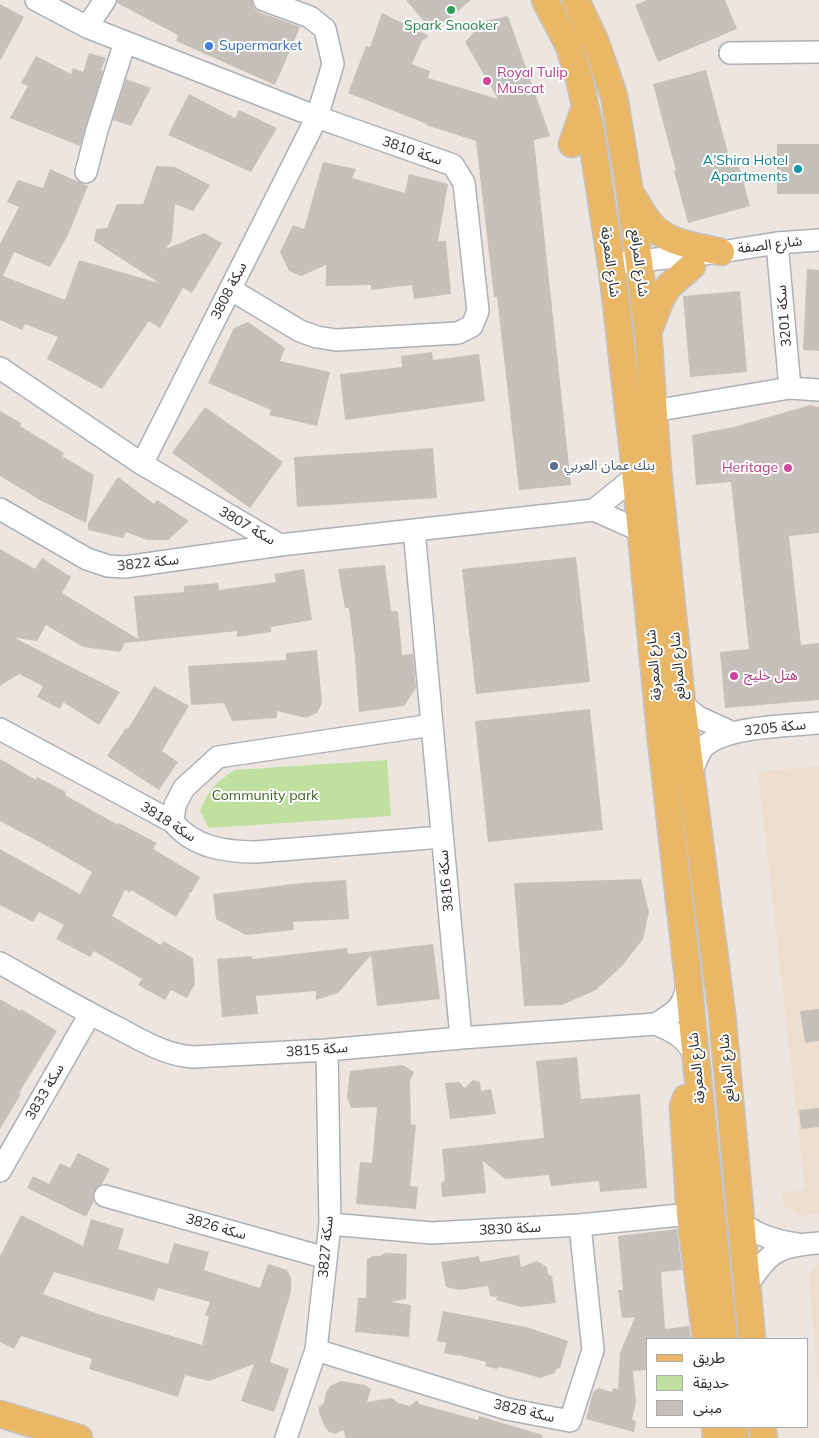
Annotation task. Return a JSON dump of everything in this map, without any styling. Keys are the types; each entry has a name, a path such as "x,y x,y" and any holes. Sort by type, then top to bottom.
{"main road":[{"name":"شارع المعرفة","path":"544,0 569,46 580,82 612,270 636,476 660,731 724,1338"},
{"name":"شارع المرافع","path":"576,0 596,43 614,96 630,193 648,332 653,412 690,776 722,1014 752,1338"},
{"path":"572,144 585,107"},
{"path":"630,193 650,224 658,232 677,241 721,252"},
{"path":"648,332 661,299 668,287 692,266"},
{"path":"696,1060 683,1107 690,1214 706,1338"},
{"path":"0,1414 79,1438"}],"street":[{"name":"سكة 3810","path":"36,0 87,27 317,117 453,165 464,182 478,311 472,326 458,333 336,340 317,337 300,331 230,289"},
{"path":"87,27 105,0"},
{"name":"سكة 3808","path":"142,464 317,117 332,64 325,29 310,17 264,0"},
{"path":"86,172 97,130 125,42"},
{"path":"730,53 819,52"},
{"name":"شارع الصفة","path":"612,270 777,243 819,240"},
{"name":"سكة 3201","path":"777,243 790,388"},
{"name":"شارع الصفة","path":"639,267 692,266 721,252"},
{"name":"سكة 3807","path":"0,368 142,464 280,545 594,510"},
{"path":"653,412 790,388 819,390"},
{"path":"636,476 594,510 641,531"},
{"name":"سكة 3822","path":"0,509 86,559 108,566 126,567 280,545"},
{"name":"سكة 3816","path":"414,530 461,1038"},
{"name":"سكة 3205","path":"682,704 698,717 731,732"},
{"name":"سكة 3205","path":"690,776 702,749 712,740 731,732 819,723"},
{"path":"173,822 175,805 184,788 218,757 432,725"},
{"name":"سكة 3818","path":"0,729 173,822 181,833 216,848 234,852 256,852 442,837"},
{"name":"سكة 3815","path":"0,963 90,1014 163,1051 180,1056 203,1057 327,1050 656,1024 678,1033 689,1045 696,1060"},
{"path":"656,1024 674,1012 684,1002 688,983"},
{"name":"سكة 3833","path":"0,1170 90,1014"},
{"name":"سكة 3827","path":"286,1438 316,1350 330,1224 327,1050"},
{"name":"سكة 3826","path":"105,1196 326,1258"},
{"name":"سكة 3830","path":"330,1224 432,1233 580,1225 690,1214"},
{"path":"742,1223 762,1236 776,1241 810,1243"},
{"name":"سكة 3828","path":"316,1350 507,1409 570,1421 593,1350 580,1225"},
{"path":"747,1285 770,1256 780,1249 810,1243"}],"shaded area":[{"path":"819,766 819,1213 799,1216 783,1204 781,1194 805,1189 758,772"},
{"path":"819,1263 819,1403 809,1274"}],"green space":[{"name":"Community park","path":"387,760 391,816 209,828 200,811 214,787 235,770"}],"building":[{"path":"117,0 252,0 254,8 259,12 300,27 275,85 176,41 178,35 117,3"},
{"path":"406,0 471,0 433,32"},
{"path":"647,0 725,0 737,29 658,62 635,5"},
{"path":"0,4 24,17 0,61"},
{"path":"382,13 429,36 422,41 412,64 430,71 428,78 498,99 465,42 484,21 508,16 550,136 534,140 571,485 519,490 497,297 494,297 476,141 426,125 348,93 366,46 370,47"},
{"path":"89,53 106,58 80,146 10,118 28,86 21,83 36,56 71,74 73,68 83,72"},
{"path":"706,70 729,157 736,155 750,206 688,223 653,84"},
{"path":"126,79 151,88 131,126 113,120"},
{"path":"189,94 235,118 239,110 277,128 251,172 168,135"},
{"name":"A'Shira Hotel Apartments","path":"777,144 819,144 819,194 777,194"},
{"path":"323,162 356,169 352,178 405,193 409,174 448,184 438,241 446,241 451,294 414,299 412,285 371,290 371,285 326,286 326,265 301,276 289,271 280,252 293,225 304,229"},
{"path":"156,166 175,167 210,185 193,211 175,204 172,240 166,249 204,233 222,243 192,293 183,288 160,328 149,321 102,389 47,359 58,337 25,324 22,330 0,320 0,244 19,207 7,202 18,180 43,188 50,169 88,186 68,235 50,267 14,252 3,276 65,300 79,260 159,283 94,241 96,229 107,228 117,204 143,204"},
{"path":"807,269 819,270 819,351 803,350"},
{"path":"740,291 747,372 690,377 683,296"},
{"path":"248,322 285,348 280,361 330,372 317,426 269,415 271,410 208,383 234,328"},
{"path":"432,352 433,360 479,354 485,401 345,420 340,374 402,367 401,356"},
{"path":"810,405 819,407 819,533 789,536 801,645 819,643 819,700 725,708 720,652 749,649 731,482 696,485 692,435 734,427"},
{"path":"205,407 283,462 250,508 172,453"},
{"path":"0,411 21,423 20,426 64,453 62,456 94,475 86,523 40,500 0,476"},
{"path":"433,448 437,498 297,507 294,457"},
{"path":"118,477 154,504 157,500 189,521 168,540 147,540 126,532 123,538 88,530 88,523"},
{"path":"0,549 35,569 42,558 71,577 62,593 138,639 134,596 184,592 184,586 218,583 219,590 276,582 274,574 304,569 312,620 271,627 271,632 237,637 237,631 125,643 120,652 83,647 46,625 37,641 15,638 120,692 99,725 63,702 60,709 37,697 43,686 19,674 0,686"},
{"path":"576,557 590,682 476,694 462,569"},
{"path":"385,565 391,611 398,611 402,655 413,654 416,688 404,706 359,712 349,608 345,608 338,569"},
{"path":"317,650 322,703 317,713 306,718 277,711 277,718 232,721 224,703 191,705 188,666 286,660 286,653"},
{"path":"154,686 189,706 162,751 178,762 159,790 107,756 126,728 128,729"},
{"path":"590,709 603,830 488,842 475,721"},
{"path":"0,759 36,780 37,777 66,792 65,795 118,825 119,823 157,843 153,849 200,877 176,917 131,890 130,893 125,890 112,916 161,945 163,941 193,958 195,984 187,998 171,990 165,1000 138,985 142,979 94,951 90,957 56,939 64,925 39,912 33,922 0,905 0,849 80,894 92,872 0,821"},
{"path":"641,879 649,912 643,939 623,965 596,990 562,1005 524,1006 514,883"},
{"path":"346,880 349,919 293,922 294,930 246,935 216,919 213,894 301,883"},
{"path":"433,944 440,999 377,1006 371,955 338,993 316,1000 316,991 256,996 258,1014 222,1017 217,959 252,956 252,959 347,948 348,954"},
{"path":"0,999 20,1011 21,1009 57,1031 19,1093 21,1094 0,1129"},
{"path":"819,1009 819,1041 805,1043 800,1011"},
{"path":"577,1057 581,1099 640,1094 647,1188 600,1192 599,1181 551,1186 549,1175 505,1179 483,1161 486,1193 442,1197 441,1184 445,1180 442,1149 544,1138 536,1061"},
{"path":"403,1065 414,1072 410,1081 411,1124 416,1125 410,1186 418,1187 416,1209 356,1204 360,1162 372,1163 377,1107 351,1108 347,1097 350,1071"},
{"path":"473,1080 480,1082 481,1091 491,1089 496,1114 450,1119 445,1083 459,1082 465,1088"},
{"path":"819,1108 819,1127 801,1129 799,1110"},
{"path":"78,1153 110,1169 102,1184 93,1192 94,1201 86,1217 27,1188 33,1176 49,1184 60,1163 70,1168"},
{"path":"21,1215 83,1246 91,1219 124,1229 118,1249 168,1264 174,1243 209,1252 204,1270 260,1288 268,1264 287,1270 291,1278 291,1292 270,1362 289,1369 274,1412 241,1401 254,1364 209,1381 185,1375 178,1397 89,1369 92,1359 21,1336 14,1349 0,1342 0,1256","holes":["54,1272 154,1301 158,1288 210,1302 205,1315 209,1316 202,1345 98,1314 43,1294"]},
{"path":"677,1229 682,1270 661,1272 665,1329 689,1326 691,1338 646,1338 646,1370 633,1371 636,1403 632,1419 636,1422 634,1432 586,1419 593,1392 599,1388 612,1392 613,1388 618,1389 620,1353 635,1317 622,1318 618,1290 623,1290 618,1236"},
{"path":"385,1253 407,1254 406,1299 391,1302 411,1305 409,1337 355,1332 358,1298 366,1298 367,1259"},
{"path":"519,1255 521,1267 537,1261 547,1267 548,1274 552,1276 556,1303 521,1307 496,1300 497,1297 490,1296 488,1286 459,1290 446,1287 441,1262 479,1256 480,1262"},
{"path":"443,1311 526,1327 568,1341 560,1368 556,1369 555,1373 540,1378 509,1369 485,1366 486,1362 444,1353 446,1343 437,1341"},
{"path":"340,1381 365,1385 371,1389 367,1402 392,1398 398,1403 410,1406 417,1400 419,1404 478,1420 479,1416 543,1435 542,1438 346,1438 343,1430 335,1434 329,1432 319,1413 319,1407 324,1403 330,1386"}],"place":[{"name":"Spark Snooker","path":"451,10"},
{"name":"Supermarket","path":"209,46"},
{"name":"Royal Tulip Muscat","path":"487,81"},
{"name":"A'Shira Hotel Apartments","path":"798,169"},
{"name":"بنك عمان العربي","path":"554,466"},
{"name":"Heritage","path":"788,468"},
{"name":"هتل خلیج","path":"734,676"}]}
